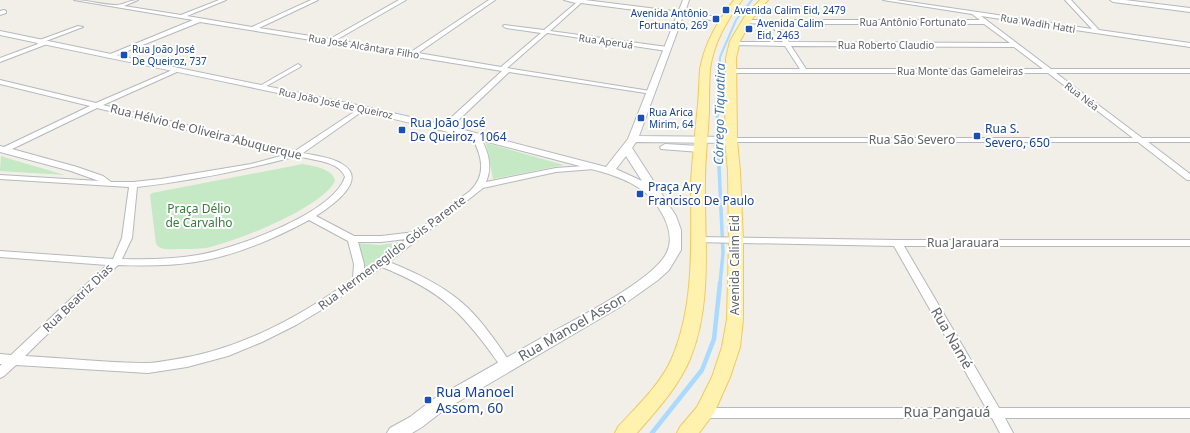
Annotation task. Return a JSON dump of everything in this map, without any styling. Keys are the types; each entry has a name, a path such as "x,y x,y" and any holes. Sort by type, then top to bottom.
{"main road":[{"path":"625,433 645,411 673,375 688,338 696,307 707,59 711,44 724,20 738,0"},
{"name":"Avenida Calim Eid","path":"687,433 704,413 721,377 731,347 735,319 736,242 734,171 727,140 730,71 733,44 746,22 764,0"}],"street":[{"name":"Rua José Alcântara Filho","path":"77,0 650,93"},
{"path":"118,6 136,0"},
{"path":"182,16 223,0"},
{"path":"254,28 315,0"},
{"path":"331,41 403,0"},
{"path":"413,54 492,0"},
{"path":"567,0 724,20"},
{"path":"609,171 630,144 686,0"},
{"name":"Rua Wadih Hatti","path":"886,0 1190,45"},
{"path":"1068,0 1098,32"},
{"path":"1113,0 1190,10"},
{"path":"445,128 504,69 581,1"},
{"name":"Rua Néa","path":"974,13 1190,178"},
{"path":"110,56 200,20"},
{"name":"Rua Antônio Fortunato","path":"746,22 985,22"},
{"path":"773,22 804,71"},
{"name":"Rua Aperuá","path":"506,26 667,49"},
{"path":"0,60 80,27"},
{"name":"Rua João José de Queiroz","path":"0,33 261,87 445,128 609,171 635,181 661,201"},
{"name":"Rua Roberto Claudio","path":"733,44 1015,45"},
{"path":"261,87 298,66"},
{"path":"1,150 97,105 177,70"},
{"name":"Rua Monte das Gameleiras","path":"730,71 1190,71"},
{"name":"Rua Hélvio de Oliveira Abuquerque","path":"0,82 296,154 342,167 348,173 349,180 346,188 310,217"},
{"path":"0,177 109,184 133,184 161,182 227,171 296,154 362,109"},
{"path":"476,137 485,159 486,172 480,186"},
{"name":"Rua São Severo","path":"630,144 704,143 727,140 1190,140"},
{"path":"630,144 661,201"},
{"path":"1,150 74,168 100,178 109,184"},
{"name":"Rua Hermenegildo Góis Parente","path":"0,359 148,368 194,361 225,352 285,328 318,308 382,263 480,186 556,170 594,167"},
{"name":"Rua Beatriz Dias","path":"0,373 116,262 127,238 133,184"},
{"name":"Rua Manoel Asson","path":"396,433 412,428 438,405 615,303 648,281 664,267 675,250 675,230 670,216 661,201"},
{"path":"0,254 116,262 175,261 213,255 244,245 310,217 352,239 381,239 417,234"},
{"path":"352,239 359,264 358,280"},
{"name":"Rua Jarauara","path":"698,240 736,242 897,243 1190,243"},
{"name":"Rua Namé","path":"897,243 1007,433"},
{"path":"382,263 428,284 449,297 462,310 506,365"},
{"name":"Rua Pangauá","path":"704,413 1190,413"}],"green space":[{"path":"486,143 564,165 493,179"},
{"path":"1,156 10,159 65,175 0,171"},
{"name":"Praça Délio de Carvalho","path":"303,164 327,171 334,177 335,181 327,191 313,202 296,212 237,239 206,248 166,249 160,248 156,244 150,195 152,193"},
{"path":"408,241 362,274 356,243 380,245"}],"waterway":[{"name":"Córrego Tiquatira","path":"719,74 720,57 736,20 752,0"},
{"name":"Córrego Tiquatira","path":"719,73 717,127 719,167"},
{"name":"Córrego Tiquatira","path":"719,166 723,253 720,284"},
{"name":"Córrego Tiquatira","path":"652,433 702,370 714,339 720,283"}],"place":[{"name":"Avenida Calim Eid, 2479","path":"726,10"},
{"name":"Avenida Antônio Fortunato, 269","path":"716,19"},
{"name":"Avenida Calim Eid, 2463","path":"749,29"},
{"name":"Rua João José De Queiroz, 737","path":"124,55"},
{"name":"Rua Arica Mirim, 64","path":"641,118"},
{"name":"Rua João José De Queiroz, 1064","path":"402,130"},
{"name":"Rua S. Severo, 650","path":"977,136"},
{"name":"Praça Ary Francisco De Paulo","path":"640,194"},
{"name":"Rua Manoel Assom, 60","path":"428,400"}]}
